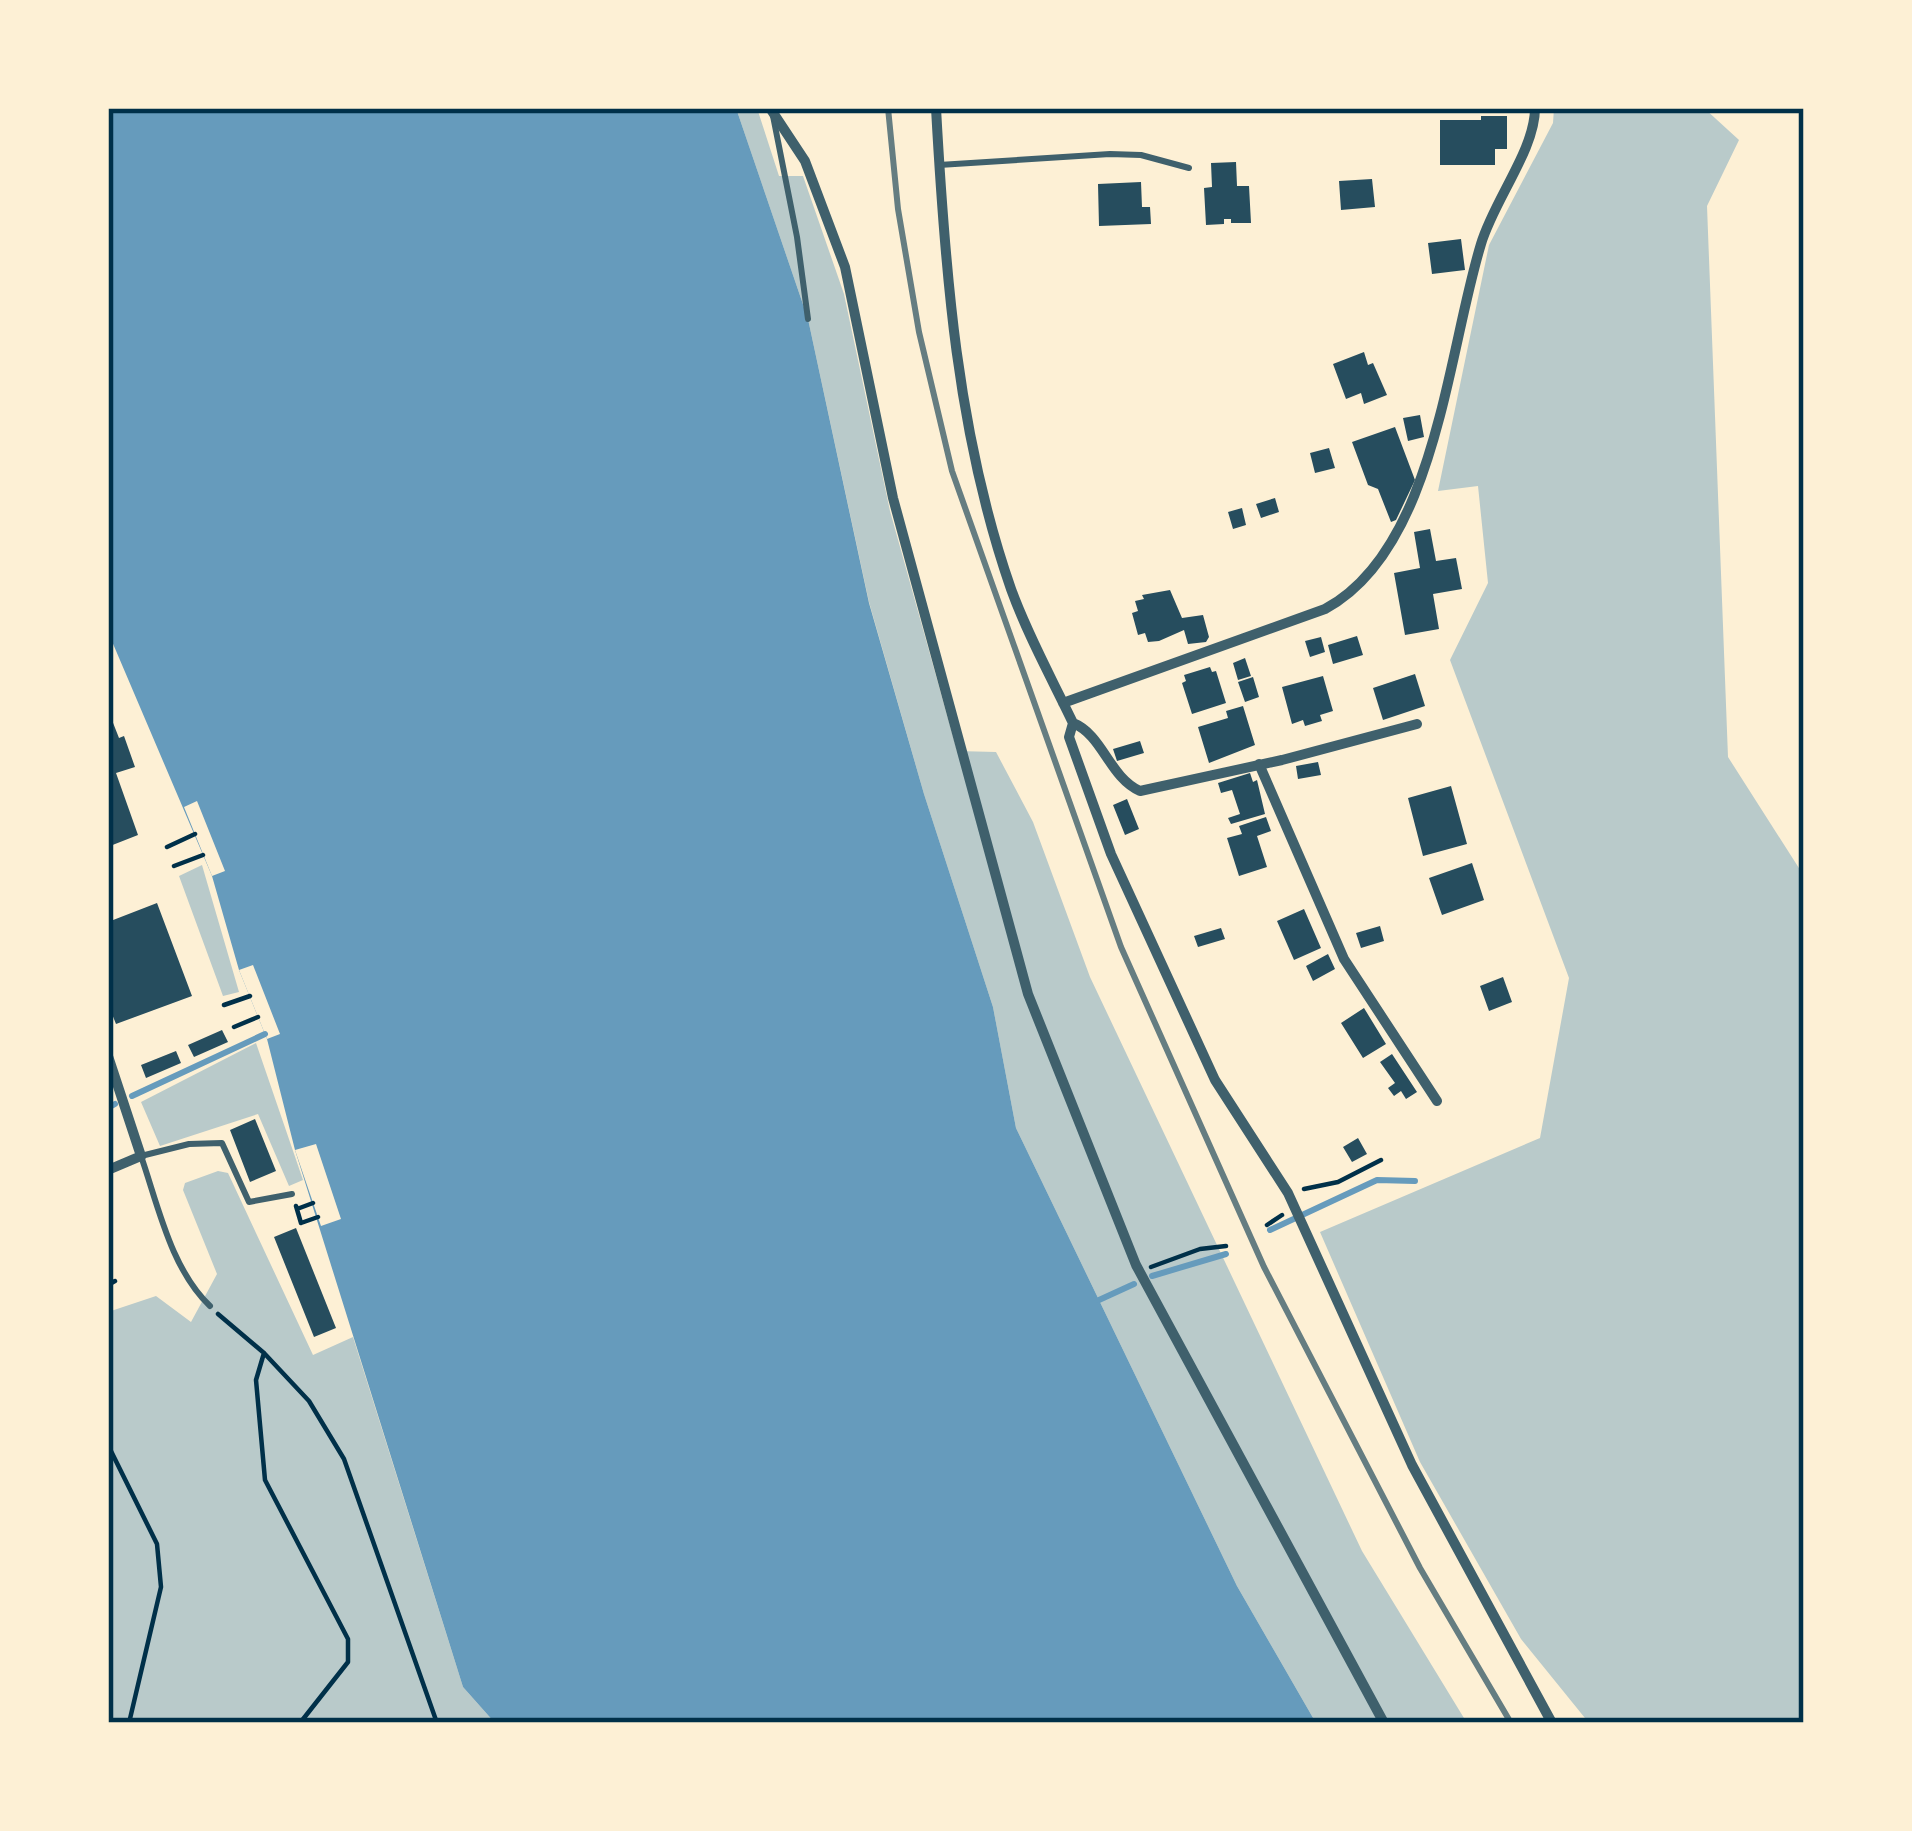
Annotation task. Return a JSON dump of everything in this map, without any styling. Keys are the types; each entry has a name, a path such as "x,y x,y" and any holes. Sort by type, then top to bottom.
{"street":[{"path":"936,108 952,327 983,493 1011,588 1035,649 1073,723 1085,728 1114,771 1140,791 1417,724"},
{"path":"1063,703 1325,609 1364,581 1406,518 1427,463 1481,242 1535,125 1535,108"},
{"path":"771,109 805,161 844,267 892,498 1028,994 1139,1272 1384,1723"},
{"path":"1073,723 1069,737 1111,854 1185,1017 1238,1121 1288,1192 1412,1466 1552,1723"},
{"path":"1259,764 1344,959 1437,1100"},
{"path":"108,1056 141,1156 108,1170"}],"lane":[{"path":"771,109 808,320"},
{"path":"939,165 1111,154 1141,155 1189,168"},
{"path":"210,1306 194,1291 176,1256 141,1156 189,1144 222,1143 249,1202 292,1194"}],"path":[{"path":"167,847 195,834"},
{"path":"174,866 203,855"},
{"path":"224,1005 250,996"},
{"path":"234,1027 258,1017"},
{"path":"1288,1192 1338,1182 1381,1160"},
{"path":"297,1209 313,1203"},
{"path":"301,1223 318,1217"},
{"path":"1139,1272 1199,1249 1226,1246"},
{"path":"210,1306 309,1401 344,1459 437,1723"},
{"path":"264,1353 256,1380 265,1480 348,1639 348,1662 300,1723"},
{"path":"108,1445 158,1544 160,1587 130,1723"}],"shaded area":[{"path":"736,108 757,108 779,176 803,176 844,294 890,511 957,751 996,752 1033,822 1090,977 1362,1551 1467,1723 1316,1723 1237,1586 1016,1128 993,1007 924,794 869,602 808,319"},
{"path":"1554,108 1704,108 1739,140 1707,206 1728,757 1804,876 1804,1723 1589,1723 1521,1639 1420,1462 1320,1232 1540,1138 1569,978 1450,660 1488,583 1478,486 1438,491 1489,245 1553,123"},
{"path":"202,865 239,992 223,996 179,876"},
{"path":"256,1043 303,1180 289,1186 258,1114 160,1146 141,1102"},
{"path":"218,1171 228,1173 313,1355 353,1337 463,1687 495,1723 108,1723 108,1312 156,1296 191,1322 217,1274 183,1190 185,1183"}],"water":[{"path":"108,108 736,108 808,319 869,603 993,1007 1016,1128 1237,1586 1316,1723 495,1723 463,1687 295,1150 267,1039 239,970 212,876 108,632"}],"pier":[{"path":"197,801 225,871 212,876 184,807"},
{"path":"253,965 280,1034 267,1039 239,970"},
{"path":"316,1144 341,1219 321,1226 295,1150"}],"building":[{"path":"1481,116 1507,116 1507,149 1495,149 1495,165 1440,165 1440,120 1481,120"},
{"path":"1236,162 1237,186 1249,186 1251,223 1224,219 1224,224 1206,225 1204,188 1212,187 1211,163"},
{"path":"1372,179 1375,207 1341,210 1339,181"},
{"path":"1141,182 1142,207 1150,207 1151,224 1099,226 1098,184"},
{"path":"1461,239 1465,270 1432,274 1428,243"},
{"path":"1364,352 1387,395 1364,404 1361,393 1346,399 1333,364"},
{"path":"1420,415 1424,437 1408,441 1403,418"},
{"path":"1395,427 1415,480 1391,522 1378,489 1368,485 1352,442"},
{"path":"1329,448 1335,468 1315,473 1310,453"},
{"path":"1275,498 1279,512 1261,518 1256,504"},
{"path":"1242,508 1246,525 1233,529 1228,512"},
{"path":"1430,529 1436,561 1456,558 1462,589 1433,594 1439,629 1405,635 1394,573 1420,568 1414,532"},
{"path":"1170,590 1182,618 1203,615 1206,642 1188,644 1184,630 1159,641 1148,642 1145,633 1138,635 1132,613 1138,611 1135,601 1144,599 1142,595"},
{"path":"1357,636 1363,655 1333,664 1328,645"},
{"path":"1321,637 1325,652 1310,657 1305,641"},
{"path":"1245,658 1251,676 1238,680 1233,663"},
{"path":"1210,667 1216,671 1226,703 1192,714 1184,675"},
{"path":"1415,674 1425,706 1383,720 1373,688"},
{"path":"1323,676 1333,711 1320,715 1322,721 1292,724 1282,687"},
{"path":"1253,677 1259,697 1245,702 1238,682"},
{"path":"1243,706 1255,745 1209,763 1198,727 1228,718 1226,711"},
{"path":"108,710 135,767 116,773 138,835 110,846"},
{"path":"1140,741 1144,753 1117,761 1113,749"},
{"path":"1318,762 1321,775 1298,779 1296,766"},
{"path":"1250,773 1253,782 1257,780 1265,814 1231,824 1228,818 1240,814 1232,790 1221,793 1218,783"},
{"path":"1451,786 1467,844 1423,856 1408,798"},
{"path":"1127,799 1139,829 1125,835 1113,805"},
{"path":"1266,817 1271,831 1257,836 1267,867 1239,876 1227,838 1242,834 1239,826"},
{"path":"1472,863 1484,900 1442,915 1429,878"},
{"path":"157,903 192,996 116,1024 108,1004 108,922"},
{"path":"1304,909 1321,948 1294,960 1277,921"},
{"path":"1380,926 1384,941 1361,948 1356,933"},
{"path":"1221,928 1225,939 1198,947 1194,936"},
{"path":"1328,954 1335,969 1313,981 1306,966"},
{"path":"1503,977 1512,1002 1489,1011 1480,986"},
{"path":"1364,1008 1386,1044 1363,1058 1341,1023"},
{"path":"222,1030 228,1042 194,1057 188,1045"},
{"path":"176,1051 181,1063 146,1078 141,1065"},
{"path":"1392,1054 1417,1092 1406,1099 1401,1091 1394,1096 1388,1088 1395,1083 1380,1062"},
{"path":"255,1119 276,1171 250,1182 230,1130"},
{"path":"1358,1138 1367,1154 1352,1162 1343,1147"},
{"path":"296,1228 336,1328 314,1337 274,1237"}],"waterway":[{"path":"132,1096 265,1034"},
{"path":"108,1108 115,1104"},
{"path":"1270,1230 1377,1180 1415,1181"},
{"path":"1152,1276 1226,1254"},
{"path":"1099,1300 1134,1284"}],"railway":[{"path":"888,108 898,209 919,332 952,471 1121,947 1264,1267 1420,1568 1511,1723"}]}
